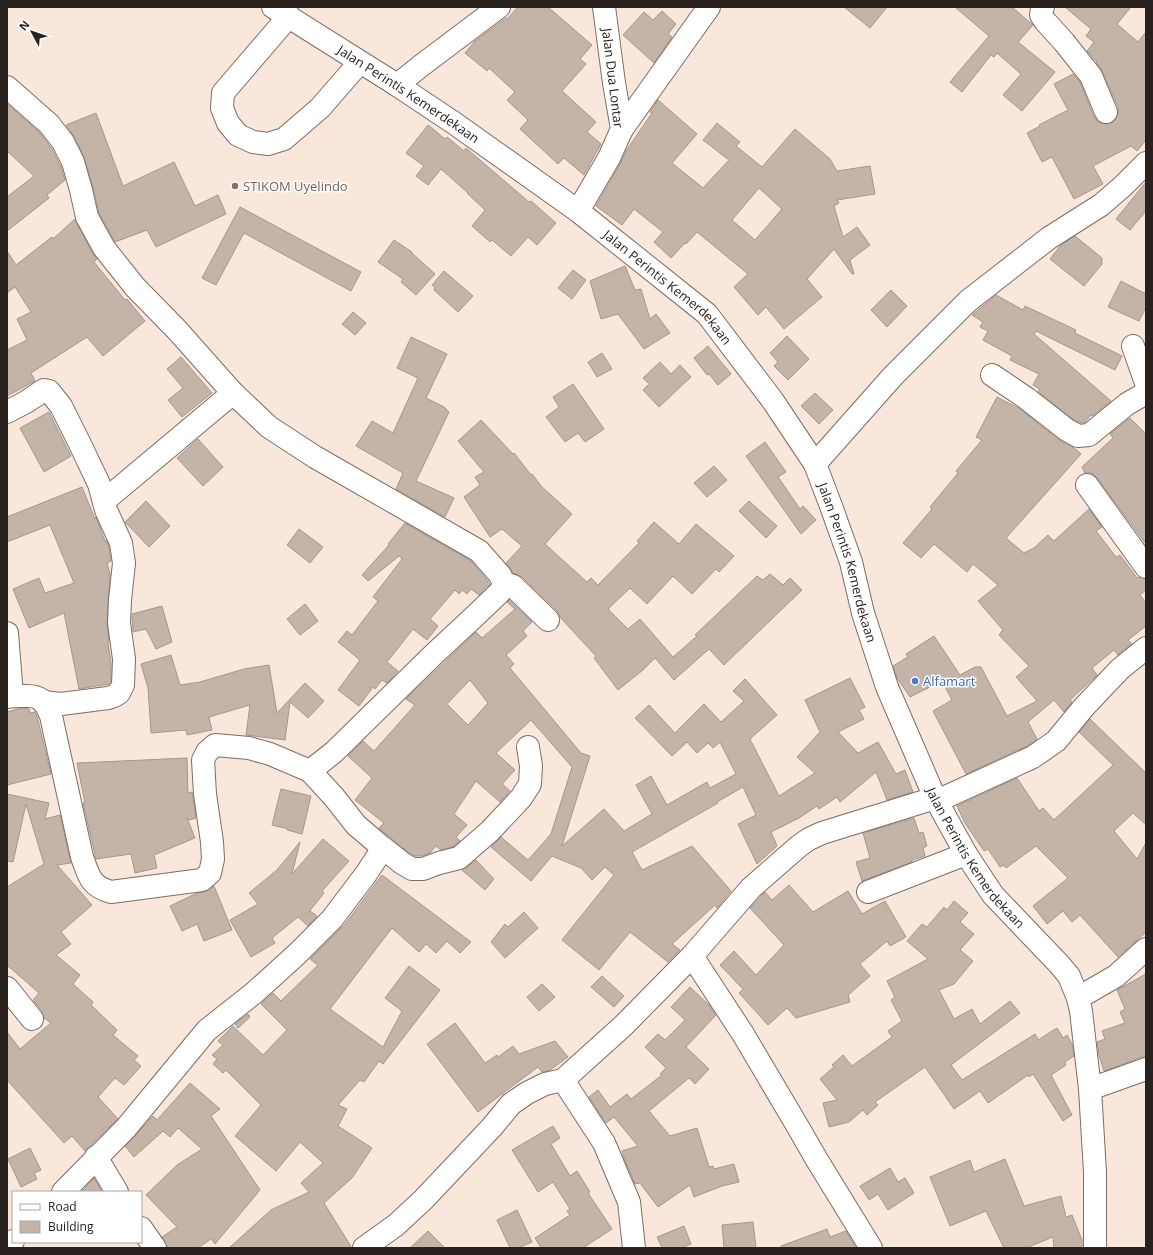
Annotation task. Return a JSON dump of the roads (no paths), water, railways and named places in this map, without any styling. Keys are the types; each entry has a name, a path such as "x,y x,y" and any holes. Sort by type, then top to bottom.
{"street":[{"path":"397,85 499,7"},
{"name":"Jalan Dua Lontar","path":"578,211 609,158 622,129 614,83 604,7"},
{"path":"622,129 709,7"},
{"path":"1043,7 1041,15 1091,76 1106,112"},
{"path":"281,12 223,93 222,108 228,123 238,135 253,142 268,144 284,139 320,108 360,62"},
{"name":"Jalan Perintis Kemerdekaan","path":"281,12 397,85 454,123 578,211 707,314 773,401 815,464 851,562 863,613 887,687 936,799 966,854 993,895 1069,976 1078,998 1081,1011 1090,1089 1095,1172 1095,1248"},
{"path":"7,87 49,124 63,142 73,162 87,217 104,248 134,287 177,330 233,393 269,427 315,457 479,551 500,575 504,583 513,586 548,620"},
{"path":"815,464 893,376 968,301 1049,238 1101,205 1146,163"},
{"path":"1133,346 1146,383"},
{"path":"992,375 1026,398 1067,430 1078,436 1089,435 1127,404 1146,393"},
{"path":"7,412 44,390 49,391 61,406 80,442 98,484 106,510 121,543 124,563 119,623 124,659 123,685 119,693 108,698 61,704 43,702"},
{"path":"104,501 233,393"},
{"path":"1088,485 1119,531 1146,567"},
{"path":"310,771 334,752 427,660 488,604 502,589 504,583"},
{"path":"7,634 10,697 34,695 48,708 82,857 90,879 101,889 111,892 202,880 210,873 214,860 205,794 203,760 207,752 215,745 249,748 270,754 310,771 334,797 356,825 402,863 412,869 423,869 459,858 490,831 521,798 530,784 531,766 528,747"},
{"path":"364,1248 396,1225 423,1200 492,1127 511,1104 527,1092 545,1084 563,1080 623,1026 692,956 751,888 799,846 822,833 848,824 936,799 1033,757 1056,741 1084,707 1120,669 1146,648"},
{"path":"64,1191 126,1128 207,1030 254,993 297,954 332,919 366,874 383,848"},
{"path":"868,892 966,854"},
{"path":"1078,998 1116,976 1146,949"},
{"path":"692,956 743,1034 871,1248"},
{"path":"1090,1089 1146,1069"},
{"path":"563,1080 604,1143 629,1202 634,1248"},
{"path":"96,1157 116,1191"},
{"path":"142,1229 155,1248"}],"place":[{"name":"STIKOM Uyelindo","path":"235,186"},
{"name":"Alfamart","path":"915,681"}]}
